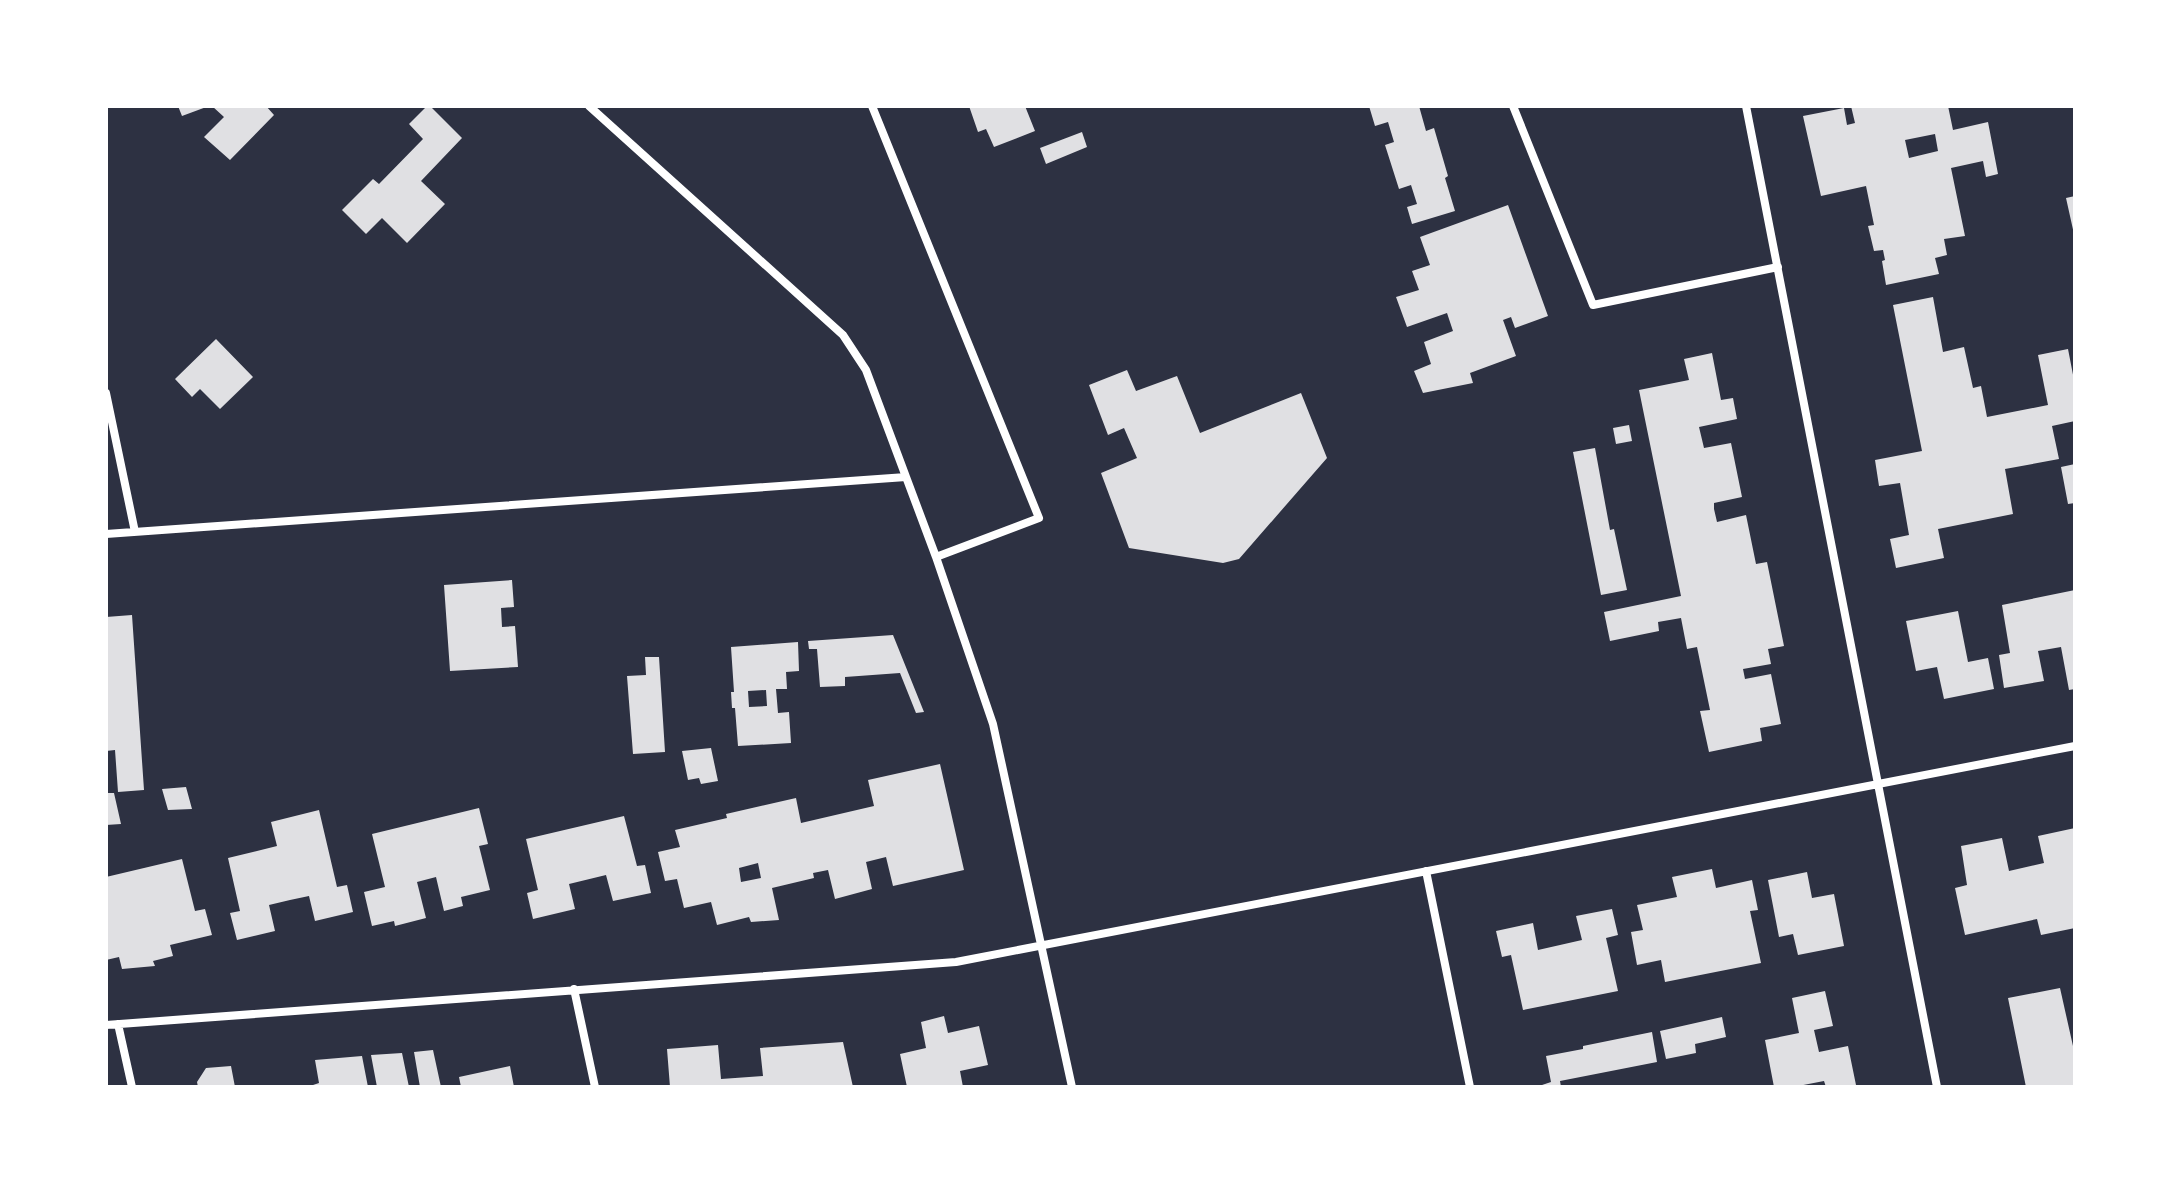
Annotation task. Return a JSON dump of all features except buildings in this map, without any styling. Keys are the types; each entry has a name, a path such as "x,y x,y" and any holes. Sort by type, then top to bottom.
{"street":[{"path":"589,106 843,335 866,370 936,557 993,724 1072,1087"},
{"path":"872,106 1039,518 936,557"},
{"path":"1513,106 1593,305 1778,267"},
{"path":"1746,106 1937,1087"},
{"path":"106,393 135,532"},
{"path":"106,534 906,477"},
{"path":"106,1025 956,962 2075,746"},
{"path":"1426,871 1470,1087"},
{"path":"574,989 595,1087"},
{"path":"118,1024 132,1087"}]}
